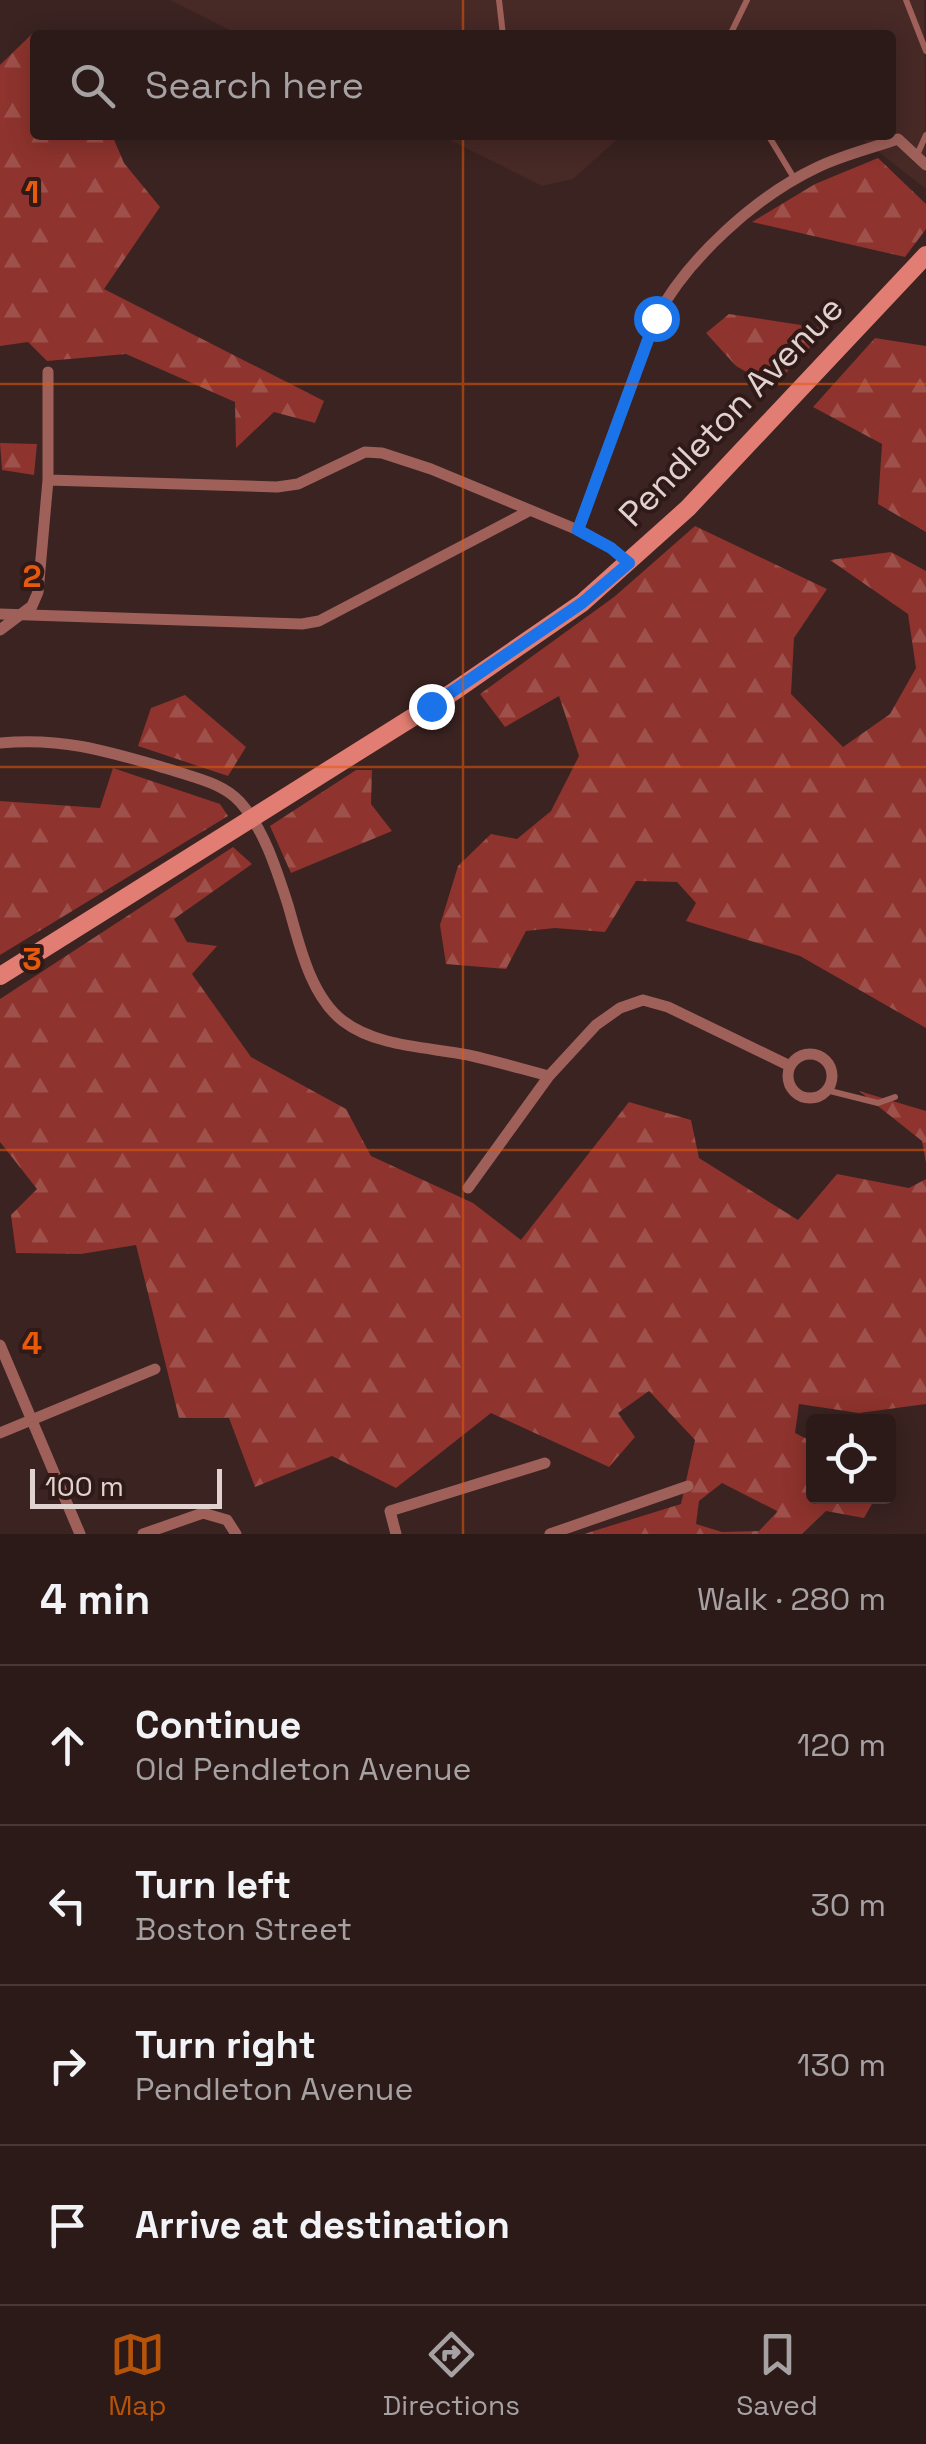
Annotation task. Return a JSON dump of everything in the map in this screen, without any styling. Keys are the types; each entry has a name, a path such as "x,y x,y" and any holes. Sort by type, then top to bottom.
{"street":[{"path":"896,139 922,160"},
{"path":"578,530 642,352 669,293 714,243 795,179 886,140"},
{"name":"Pendleton Avenue","path":"0,976 469,681 582,603 710,485 926,255"},
{"path":"0,630 32,606 38,592 48,480 48,372"},
{"path":"48,480 277,487 298,484 364,452 382,453 431,468 527,512 578,530 629,563"},
{"path":"0,614 302,624 319,621 527,512"},
{"path":"0,743 39,740 85,745 227,790 253,818 318,989 342,1020 393,1042 470,1055 549,1076"},
{"path":"468,1188 549,1076 596,1025 620,1008 643,1000 668,1007 790,1066"},
{"path":"801,1056 823,1058 831,1070 826,1090 815,1098 795,1092 788,1080 790,1066 801,1056"},
{"path":"0,1345 80,1534"},
{"path":"0,1433 156,1369"},
{"path":"396,1534 390,1510 545,1463"},
{"path":"550,1534 688,1486"},
{"path":"144,1534 203,1513 227,1520 236,1534"}],"lane":[{"path":"499,0 502,30"},
{"path":"733,30 748,0"},
{"path":"906,0 926,50"},
{"path":"922,160 926,134"},
{"path":"771,140 795,179"},
{"path":"826,1090 878,1104 895,1097"}],"shaded area":[{"path":"170,0 924,0 926,189 863,140 896,140 896,30 230,30"},
{"path":"450,140 616,140 573,179 542,186"}],"green space":[{"path":"30,36 30,140 114,140 124,163 160,207 104,289 324,401 315,423 274,412 236,448 235,402 126,354 47,361 28,342 0,346 0,65"},
{"path":"878,158 926,204 926,229 905,257 752,222 815,184"},
{"path":"729,314 827,329 773,387 736,366 706,333"},
{"path":"875,338 926,346 926,532 878,504 882,444 813,407"},
{"path":"0,443 37,444 34,475 2,470"},
{"path":"695,526 827,589 794,638 791,694 843,747 890,714 916,668 908,614 830,560 891,552 926,571 926,1028 800,956 686,921 696,903 677,882 636,881 605,932 555,928 526,931 506,969 446,964 440,925 458,866 491,834 517,839 551,811 579,756 559,696 505,727 480,694 614,597"},
{"path":"185,695 246,747 228,776 138,746 151,708"},
{"path":"113,768 220,804 228,816 0,955 0,801 100,808"},
{"path":"356,770 372,770 371,804 392,831 291,873 270,826"},
{"path":"233,847 252,864 174,919 187,942 217,946 192,974 251,1057 346,1109 371,1156 473,1203 521,1240 629,1102 691,1120 699,1158 798,1220 837,1174 909,1188 926,1179 926,1404 859,1413 799,1404 795,1433 806,1438 806,1504 872,1504 864,1518 826,1511 802,1534 584,1534 681,1504 695,1440 649,1391 618,1413 635,1437 609,1467 491,1413 396,1488 332,1456 255,1487 229,1418 179,1418 136,1245 81,1254 16,1253 11,1215 37,1189 0,1142 0,999","holes":["722,1483 777,1511 759,1531 722,1532 696,1524 699,1501"]},
{"path":"859,1091 926,1111 926,1163 922,1141"}],"route":[{"path":"431,706 582,603 629,563 578,530 656,318"}]}
